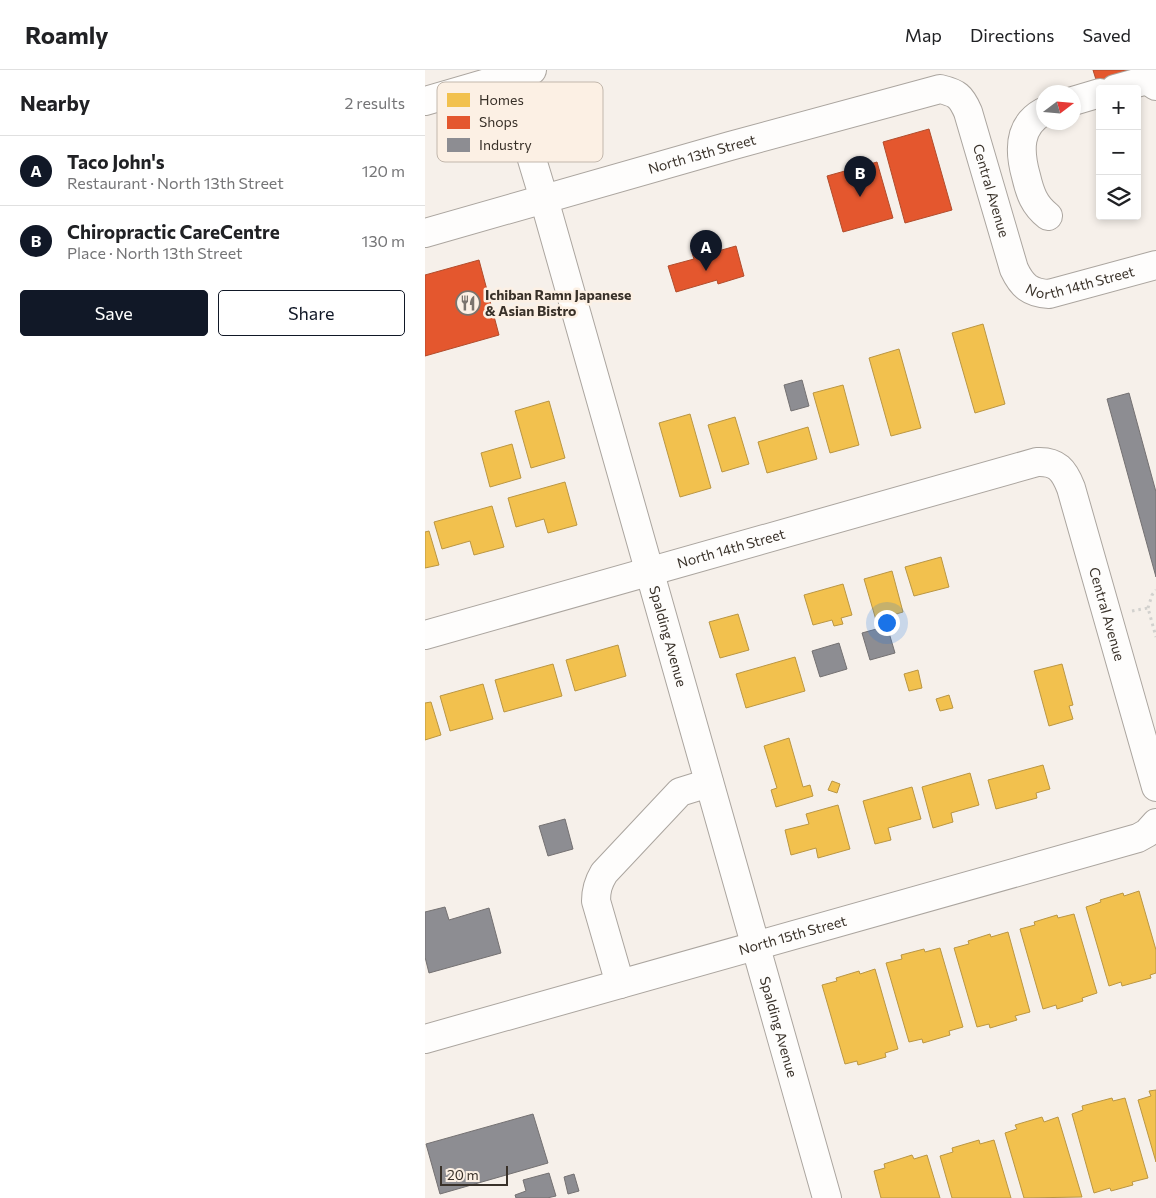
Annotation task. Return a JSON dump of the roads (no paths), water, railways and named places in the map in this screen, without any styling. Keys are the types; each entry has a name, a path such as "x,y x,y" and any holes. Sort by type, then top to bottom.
{"street":[{"path":"484,82 515,72"},
{"path":"1129,85 1147,80 1156,86"},
{"name":"North 13th Street","path":"425,233 929,90 940,89 953,92 962,99 968,112"},
{"path":"1081,99 1096,94"},
{"path":"425,101 437,97"},
{"name":"Central Avenue","path":"968,112 1014,269"},
{"path":"1036,117 1031,121 1025,131 1021,161 1035,204 1048,216"},
{"name":"Spalding Avenue","path":"536,162 544,199 827,1198"},
{"name":"North 14th Street","path":"1014,269 1019,279 1027,288 1037,293 1049,294 1156,265"},
{"name":"Central Avenue","path":"1037,462 1048,461 1059,467 1067,477 1156,787"},
{"name":"North 14th Street","path":"425,635 1037,462"},
{"path":"620,984 596,901 596,890 599,880 680,792 709,783"},
{"name":"North 15th Street","path":"425,1039 1138,838 1147,834 1156,824"}],"place":[{"name":"Chiropractic CareCentre","path":"860,197"},
{"name":"Taco John's","path":"706,271"},
{"name":"Ichiban Ramn Japanese & Asian Bistro","path":"468,303"}]}
